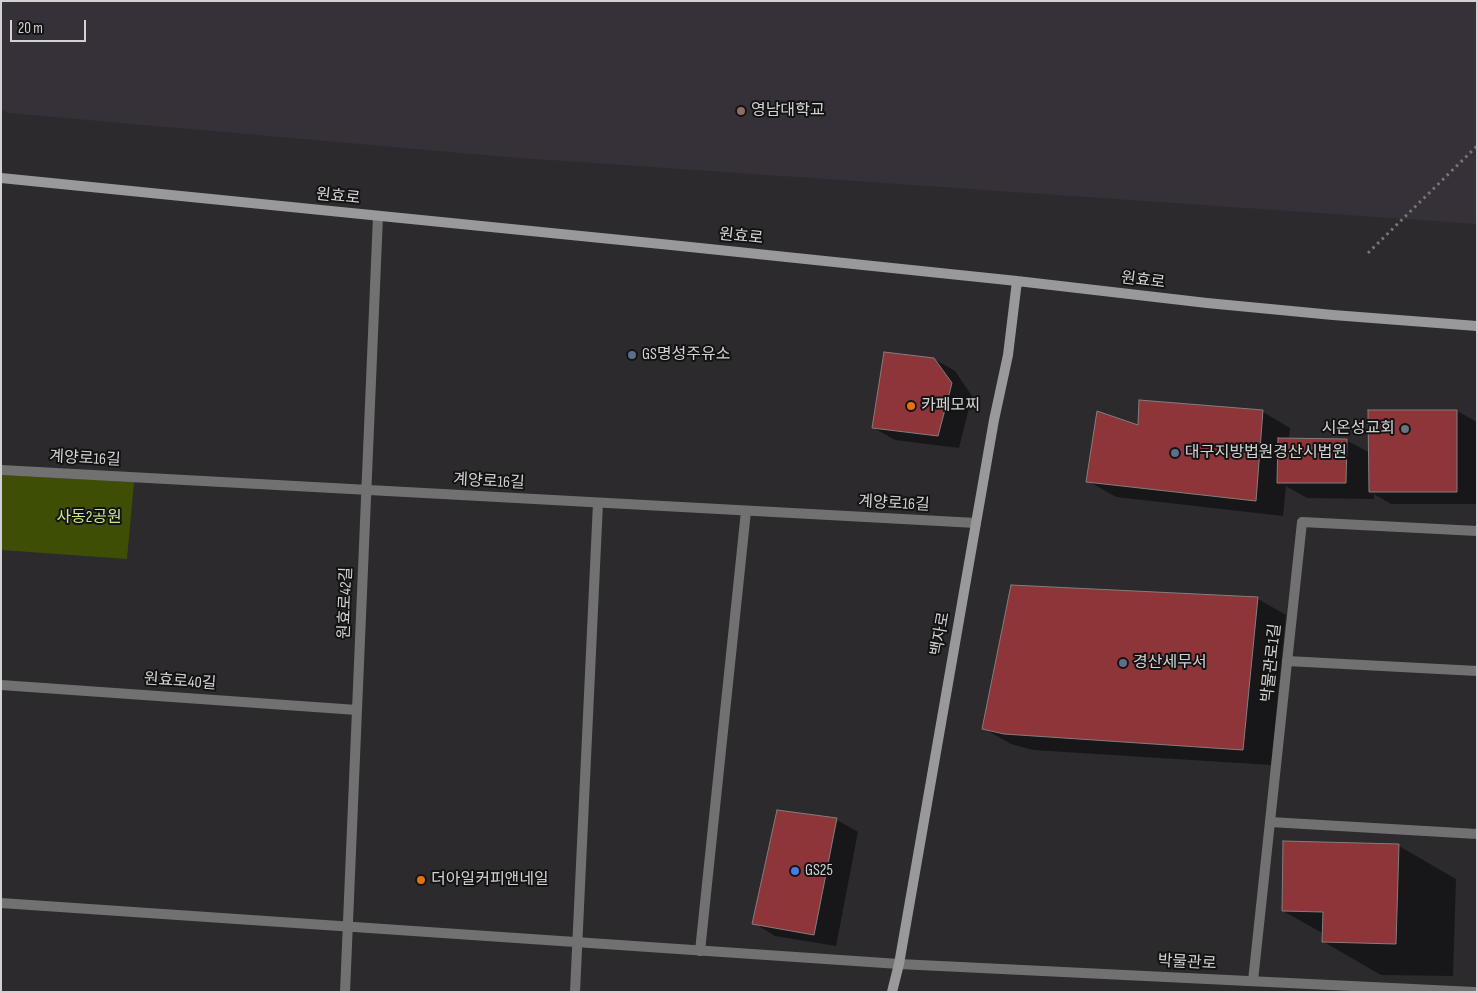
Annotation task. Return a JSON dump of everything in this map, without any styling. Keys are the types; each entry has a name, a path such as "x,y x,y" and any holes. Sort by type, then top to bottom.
{"main road":[{"name":"원효로","path":"1,178 1017,281 1206,303 1477,326"},
{"name":"백자로","path":"892,992 899,964 994,420 1008,355 1017,281"}],"street":[{"name":"원효로42길","path":"345,992 378,216"},
{"name":"계양로16길","path":"1,470 976,523"},
{"path":"575,992 598,503"},
{"path":"700,951 746,511"},
{"name":"박물관로1길","path":"1253,981 1302,522 1477,531"},
{"path":"1287,662 1477,671"},
{"name":"원효로40길","path":"1,685 357,710"},
{"path":"1270,822 1477,834"},
{"name":"박물관로","path":"1,903 899,964 1474,992"}],"path":[{"path":"1368,253 1477,146"}],"shaded area":[{"name":"영남대학교","path":"1,1 1477,1 1477,224 506,157 8,113 1,109"}],"green space":[{"name":"사동2공원","path":"1,475 134,482 127,559 1,550"}],"building":[{"name":"카페모찌","path":"884,352 934,358 952,383 938,436 872,428"},
{"name":"대구지방법원경산시법원","path":"1139,400 1263,410 1256,501 1086,482 1097,411 1138,425"},
{"path":"1368,410 1457,410 1457,492 1369,492"},
{"path":"1278,438 1347,439 1346,483 1277,483"},
{"name":"경산세무서","path":"1011,585 1258,597 1243,750 1004,734 982,729"},
{"name":"GS25","path":"777,810 837,818 814,935 752,924"},
{"path":"1283,841 1399,844 1396,944 1322,942 1323,912 1282,911"}],"place":[{"name":"영남대학교","path":"741,111"},
{"name":"GS명성주유소","path":"632,355"},
{"name":"카페모찌","path":"911,406"},
{"name":"시온성교회","path":"1405,429"},
{"name":"대구지방법원경산시법원","path":"1175,453"},
{"name":"경산세무서","path":"1123,663"},
{"name":"GS25","path":"795,871"},
{"name":"더아일커피앤네일","path":"421,880"}]}
